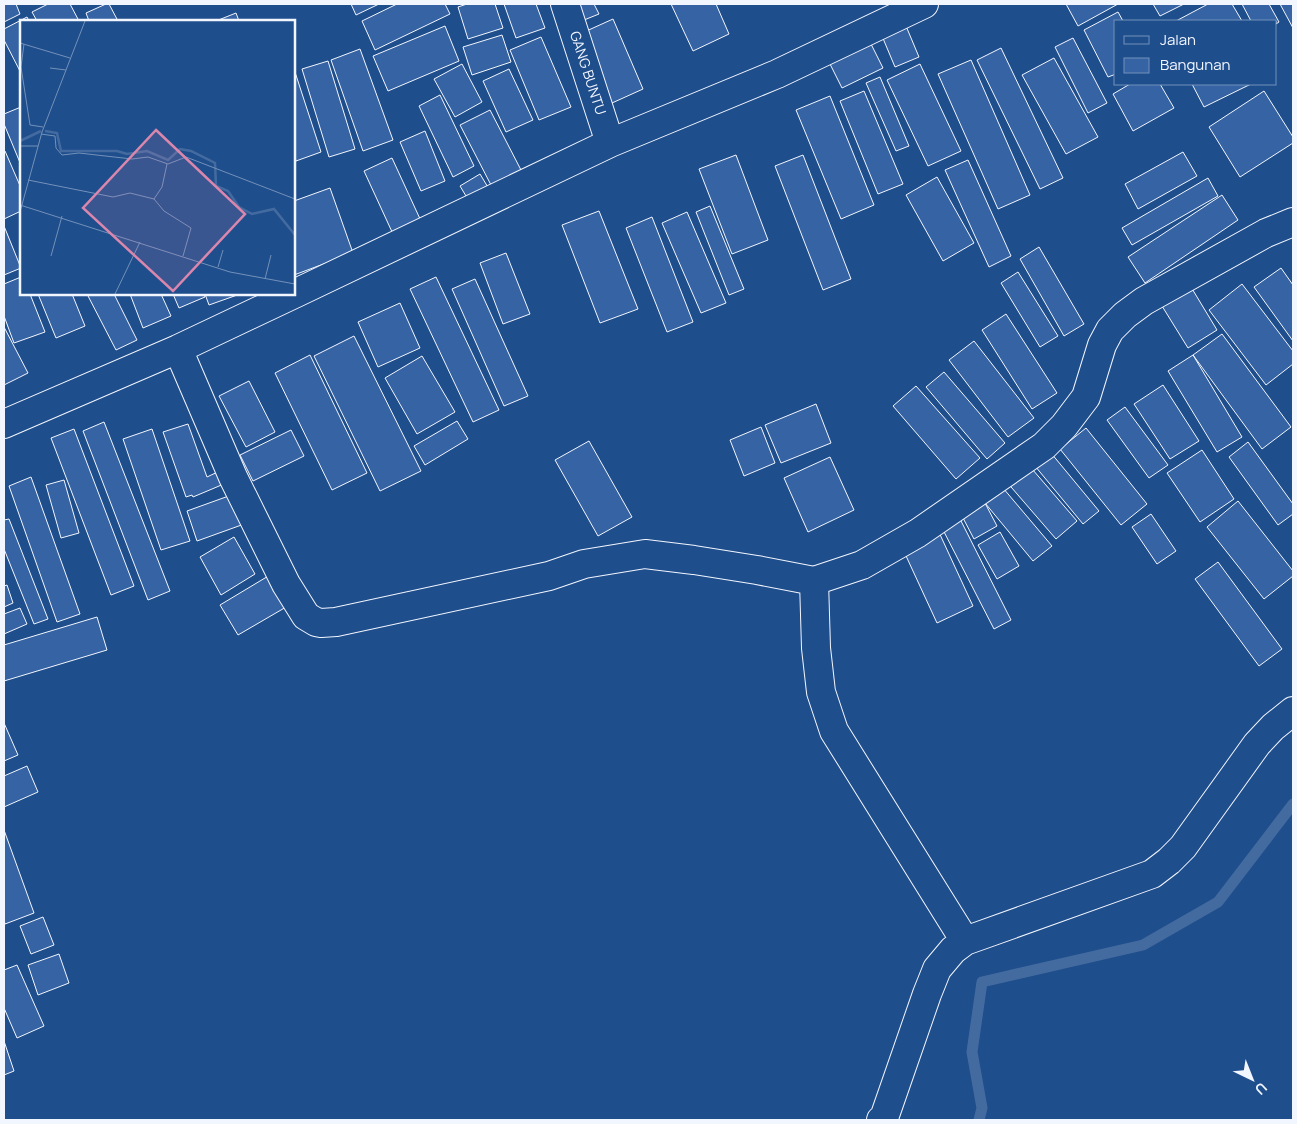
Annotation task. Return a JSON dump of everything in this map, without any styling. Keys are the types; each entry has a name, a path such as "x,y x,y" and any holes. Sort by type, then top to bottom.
{"street":[{"name":"GANG BUNTU","path":"566,4 610,143"},
{"path":"295,294 610,143 777,74 924,4"},
{"path":"178,349 233,477 286,584 306,616 316,622 336,622 549,576 584,564 645,554 757,570 814,581 862,565 918,533 1044,446 1064,426 1086,397 1102,345 1110,330 1125,315 1144,301 1258,237 1293,222"},
{"path":"4,424 178,349 292,295"},
{"path":"814,581 816,648 821,692 834,731 965,941"},
{"path":"881,1120 884,1118 937,969 953,950 965,941 1152,874 1169,861 1182,847 1257,744 1273,727 1293,711"}],"building":[{"path":"4,4 16,4 20,14 4,22"},
{"path":"48,4 70,4 78,20 36,20 32,12"},
{"path":"109,4 117,20 89,20 86,13"},
{"path":"351,4 379,4 356,15"},
{"path":"397,4 445,4 450,14 375,50 362,21"},
{"path":"467,4 495,4 503,28 468,39 458,7"},
{"path":"504,4 536,4 545,28 516,38"},
{"path":"571,4 594,4 599,14 579,22"},
{"path":"671,4 716,4 729,34 693,51"},
{"path":"1066,4 1118,4 1078,26"},
{"path":"1153,4 1184,4 1160,16"},
{"path":"1208,4 1232,4 1241,20 1178,20"},
{"path":"1242,4 1269,4 1279,22 1277,23 1277,20 1250,20"},
{"path":"1280,4 1293,4 1293,28"},
{"path":"1118,12 1122,20 1114,20 1114,75 1108,77 1084,30"},
{"path":"236,13 239,20 218,20"},
{"path":"613,19 643,89 612,103 582,33"},
{"path":"20,21 20,71 4,40 4,29"},
{"path":"445,26 459,61 388,91 373,56"},
{"path":"906,26 919,57 895,67 882,36"},
{"path":"502,35 511,62 472,75 463,47"},
{"path":"541,37 571,107 539,120 510,50"},
{"path":"1073,38 1107,103 1088,113 1055,47"},
{"path":"871,44 883,68 842,88 830,64"},
{"path":"1001,48 1063,178 1040,189 977,60"},
{"path":"360,49 393,140 363,151 331,60"},
{"path":"1054,58 1098,137 1066,154 1022,75"},
{"path":"971,60 1030,195 998,209 938,74"},
{"path":"328,61 355,149 329,157 302,69"},
{"path":"462,64 482,102 455,117 434,79"},
{"path":"920,64 961,151 928,166 887,80"},
{"path":"509,69 533,120 506,132 483,81"},
{"path":"295,72 321,152 296,161 295,158"},
{"path":"880,77 909,146 896,151 866,83"},
{"path":"1128,85 1161,85 1174,108 1133,131 1113,94"},
{"path":"1193,85 1249,85 1204,107"},
{"path":"864,91 903,184 878,194 840,101"},
{"path":"1264,91 1293,137 1293,143 1240,177 1209,127"},
{"path":"440,95 474,166 453,177 419,106"},
{"path":"830,96 874,205 841,219 796,110"},
{"path":"20,107 20,163 4,124 4,114"},
{"path":"490,110 521,170 491,185 460,125"},
{"path":"425,131 445,181 421,191 400,142"},
{"path":"5,151 20,186 20,211 4,219"},
{"path":"1183,152 1197,176 1138,209 1125,184"},
{"path":"736,155 768,240 732,254 699,169"},
{"path":"803,155 851,279 823,290 775,166"},
{"path":"392,158 421,221 393,234 364,171"},
{"path":"968,160 1011,256 989,267 945,170"},
{"path":"480,174 489,189 469,201 460,186"},
{"path":"937,177 974,243 943,261 906,195"},
{"path":"1208,178 1218,196 1132,245 1122,228"},
{"path":"330,188 353,253 295,275 295,201"},
{"path":"1222,195 1238,220 1145,283 1128,257"},
{"path":"710,206 744,289 729,295 696,212"},
{"path":"599,211 638,309 600,323 562,225"},
{"path":"687,212 726,303 701,313 662,223"},
{"path":"652,217 693,322 667,332 626,228"},
{"path":"4,226 20,268 4,275"},
{"path":"1039,247 1084,324 1064,336 1020,259"},
{"path":"506,253 530,314 503,324 480,263"},
{"path":"1281,268 1293,285 1293,341 1254,287"},
{"path":"1018,272 1058,336 1040,347 1001,283"},
{"path":"20,277 20,295 30,295 45,332 14,343 4,316 4,284"},
{"path":"436,277 499,410 473,422 410,289"},
{"path":"475,279 528,396 504,406 452,289"},
{"path":"1242,284 1293,351 1293,364 1266,385 1209,310"},
{"path":"1191,287 1217,330 1188,348 1162,306"},
{"path":"38,295 72,295 85,326 56,338"},
{"path":"88,295 114,295 137,340 116,350"},
{"path":"130,295 161,295 171,316 143,328"},
{"path":"173,295 204,295 205,297 179,308"},
{"path":"205,295 237,295 209,305"},
{"path":"400,303 420,348 378,367 358,322"},
{"path":"1006,314 1057,393 1032,409 982,330"},
{"path":"4,327 28,373 4,385"},
{"path":"1222,334 1291,427 1262,449 1193,355"},
{"path":"354,336 421,471 380,491 314,356"},
{"path":"974,341 1034,418 1008,437 949,360"},
{"path":"310,355 367,473 332,490 275,373"},
{"path":"1193,355 1242,437 1217,452 1168,371"},
{"path":"422,356 455,412 417,434 385,378"},
{"path":"944,372 1005,443 987,459 926,387"},
{"path":"249,381 275,432 246,447 219,396"},
{"path":"1163,385 1199,441 1170,459 1134,404"},
{"path":"916,386 980,458 956,479 893,406"},
{"path":"816,404 831,443 781,463 765,425"},
{"path":"1125,407 1168,465 1149,478 1107,420"},
{"path":"457,421 468,439 425,465 414,446"},
{"path":"104,422 170,591 148,600 83,431"},
{"path":"188,424 207,477 226,468 231,481 193,497 192,495 186,497 163,432"},
{"path":"761,427 775,463 744,476 730,440"},
{"path":"1086,428 1147,504 1121,525 1060,449"},
{"path":"74,429 134,586 111,595 51,438"},
{"path":"152,429 190,541 161,550 123,439"},
{"path":"291,430 304,456 253,481 240,455"},
{"path":"589,441 632,517 598,536 555,460"},
{"path":"1248,442 1293,504 1293,514 1278,525 1229,457"},
{"path":"1202,450 1234,499 1200,522 1167,473"},
{"path":"1051,453 1099,511 1083,524 1035,466"},
{"path":"830,457 854,510 808,532 784,478"},
{"path":"1026,462 1077,521 1056,539 1005,480"},
{"path":"31,477 80,614 57,622 9,486"},
{"path":"64,480 79,533 61,538 46,485"},
{"path":"1003,488 1052,546 1033,561 985,503"},
{"path":"237,493 247,523 197,541 187,511"},
{"path":"1238,501 1293,571 1293,576 1264,599 1207,527"},
{"path":"985,503 997,526 974,539 962,516"},
{"path":"1151,514 1176,551 1157,564 1132,527"},
{"path":"959,517 1011,620 994,629 941,526"},
{"path":"9,519 48,619 34,624 4,549 4,520"},
{"path":"937,528 973,606 937,623 901,545"},
{"path":"1000,532 1019,566 997,579 978,545"},
{"path":"234,537 255,574 221,595 200,557"},
{"path":"1218,562 1282,649 1259,666 1195,579"},
{"path":"275,572 293,603 238,635 220,605"},
{"path":"7,585 13,603 4,607 4,586"},
{"path":"20,608 27,624 4,634 4,614"},
{"path":"97,617 107,650 4,681 4,645"},
{"path":"4,723 18,755 4,761"},
{"path":"27,766 38,792 4,807 4,776"},
{"path":"4,830 34,913 5,924 4,920"},
{"path":"43,917 54,945 31,954 20,926"},
{"path":"59,954 69,983 38,995 28,965"},
{"path":"17,965 44,1026 17,1038 4,1008 4,970"},
{"path":"4,1041 14,1071 4,1075"}],"waterway":[{"path":"979,1120 982,1108 972,1052 982,982 1143,945 1218,902 1293,804"}]}
